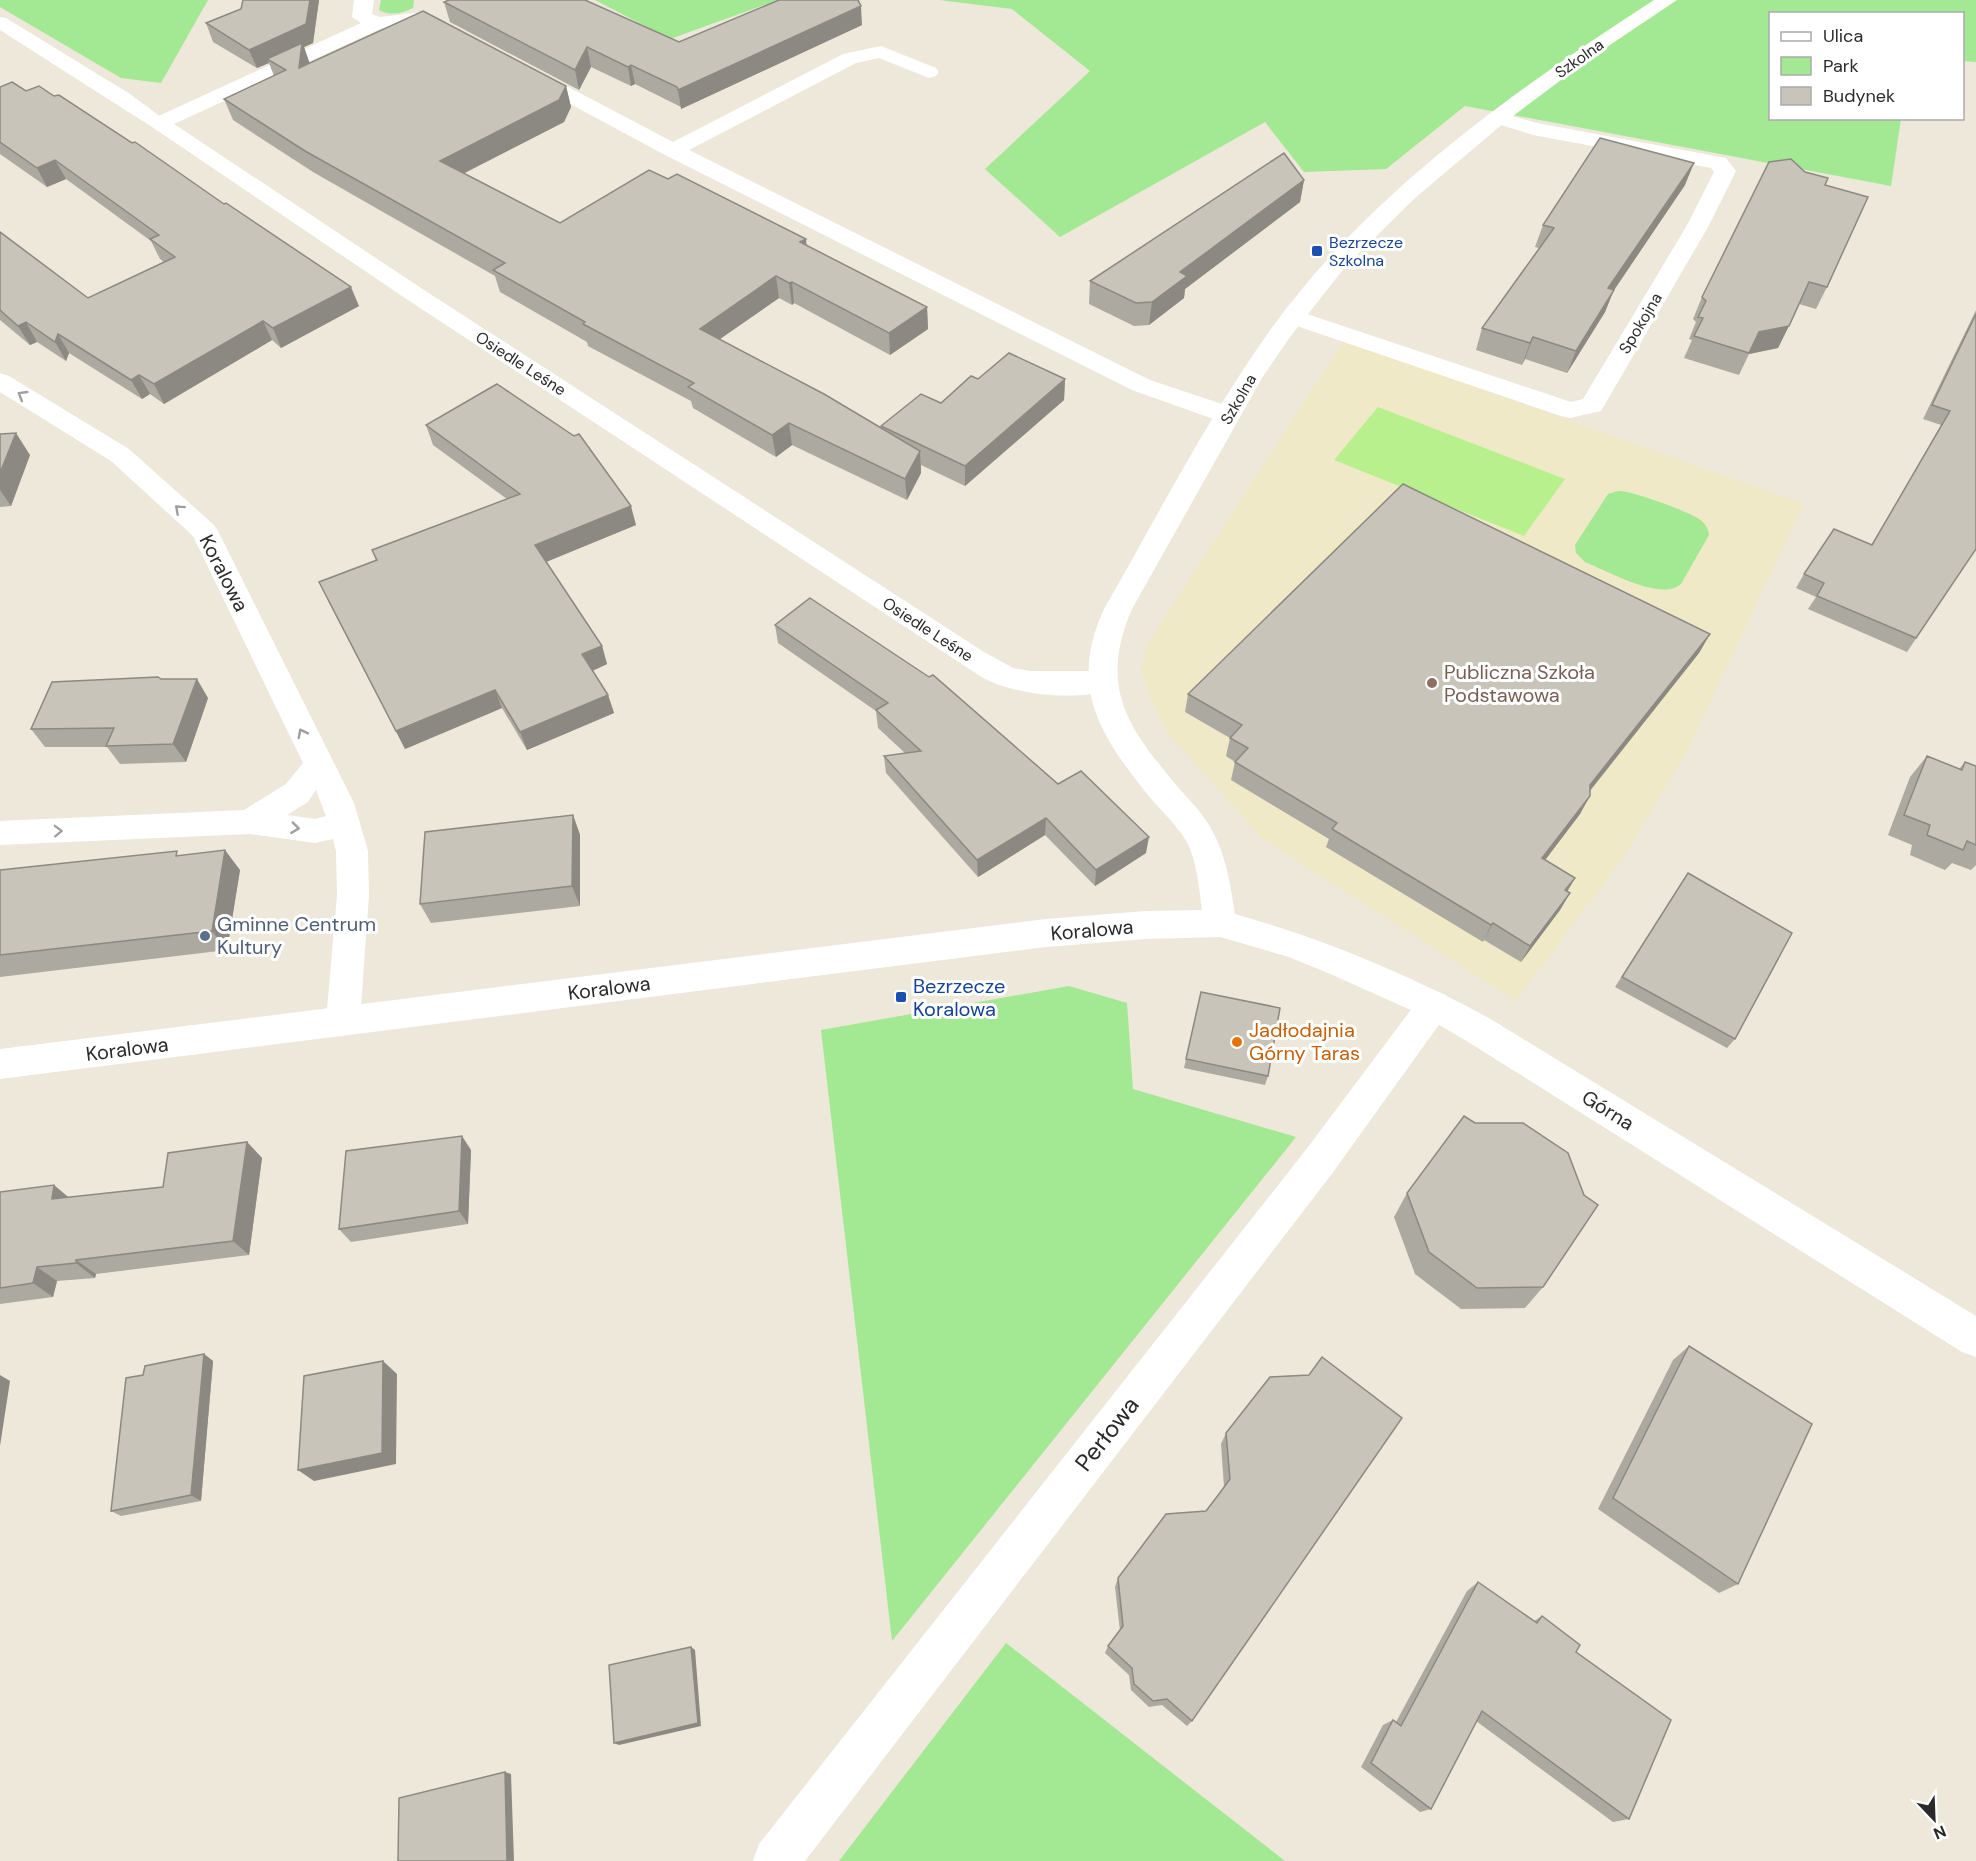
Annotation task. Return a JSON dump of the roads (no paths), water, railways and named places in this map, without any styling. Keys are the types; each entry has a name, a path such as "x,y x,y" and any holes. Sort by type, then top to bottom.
{"street":[{"path":"364,0 363,16 378,23"},
{"name":"Szkolna","path":"1220,923 1213,872 1204,843 1137,758 1114,719 1102,682 1108,637 1118,609 1250,377 1324,276 1407,193 1498,118 1582,55 1666,0"},
{"path":"159,123 378,23 424,9 464,40"},
{"path":"673,150 850,58 881,52 929,72"},
{"path":"506,62 673,150 1141,385 1228,415"},
{"name":"Spokojna","path":"1293,317 1570,410 1592,405 1697,227 1725,171 1718,163 1533,129 1498,118"},
{"name":"Osiedle Leśne","path":"159,123 416,295 974,659 1007,677 1020,680 1058,683 1102,682"},
{"name":"Koralowa","path":"0,381 120,455 204,531 338,803 352,851 354,873 343,1021"},
{"path":"250,822 297,793 318,765"},
{"path":"0,833 250,822 315,831 344,824"},
{"name":"Koralowa","path":"0,1064 1046,933 1146,925 1220,923"},
{"name":"Górna","path":"1220,923 1294,945 1434,1005 1477,1029 1976,1338"},
{"name":"Perłowa","path":"776,1861 1318,1163 1434,1005"}],"lane":[{"path":"0,22 159,123"}],"place":[{"name":"Bezrzecze Szkolna","path":"1317,251"},
{"name":"Publiczna Szkoła Podstawowa","path":"1432,683"},
{"name":"Gminne Centrum Kultury","path":"205,936"},
{"name":"Bezrzecze Koralowa","path":"901,997"},
{"name":"Jadłodajnia Górny Taras","path":"1237,1042"}]}
